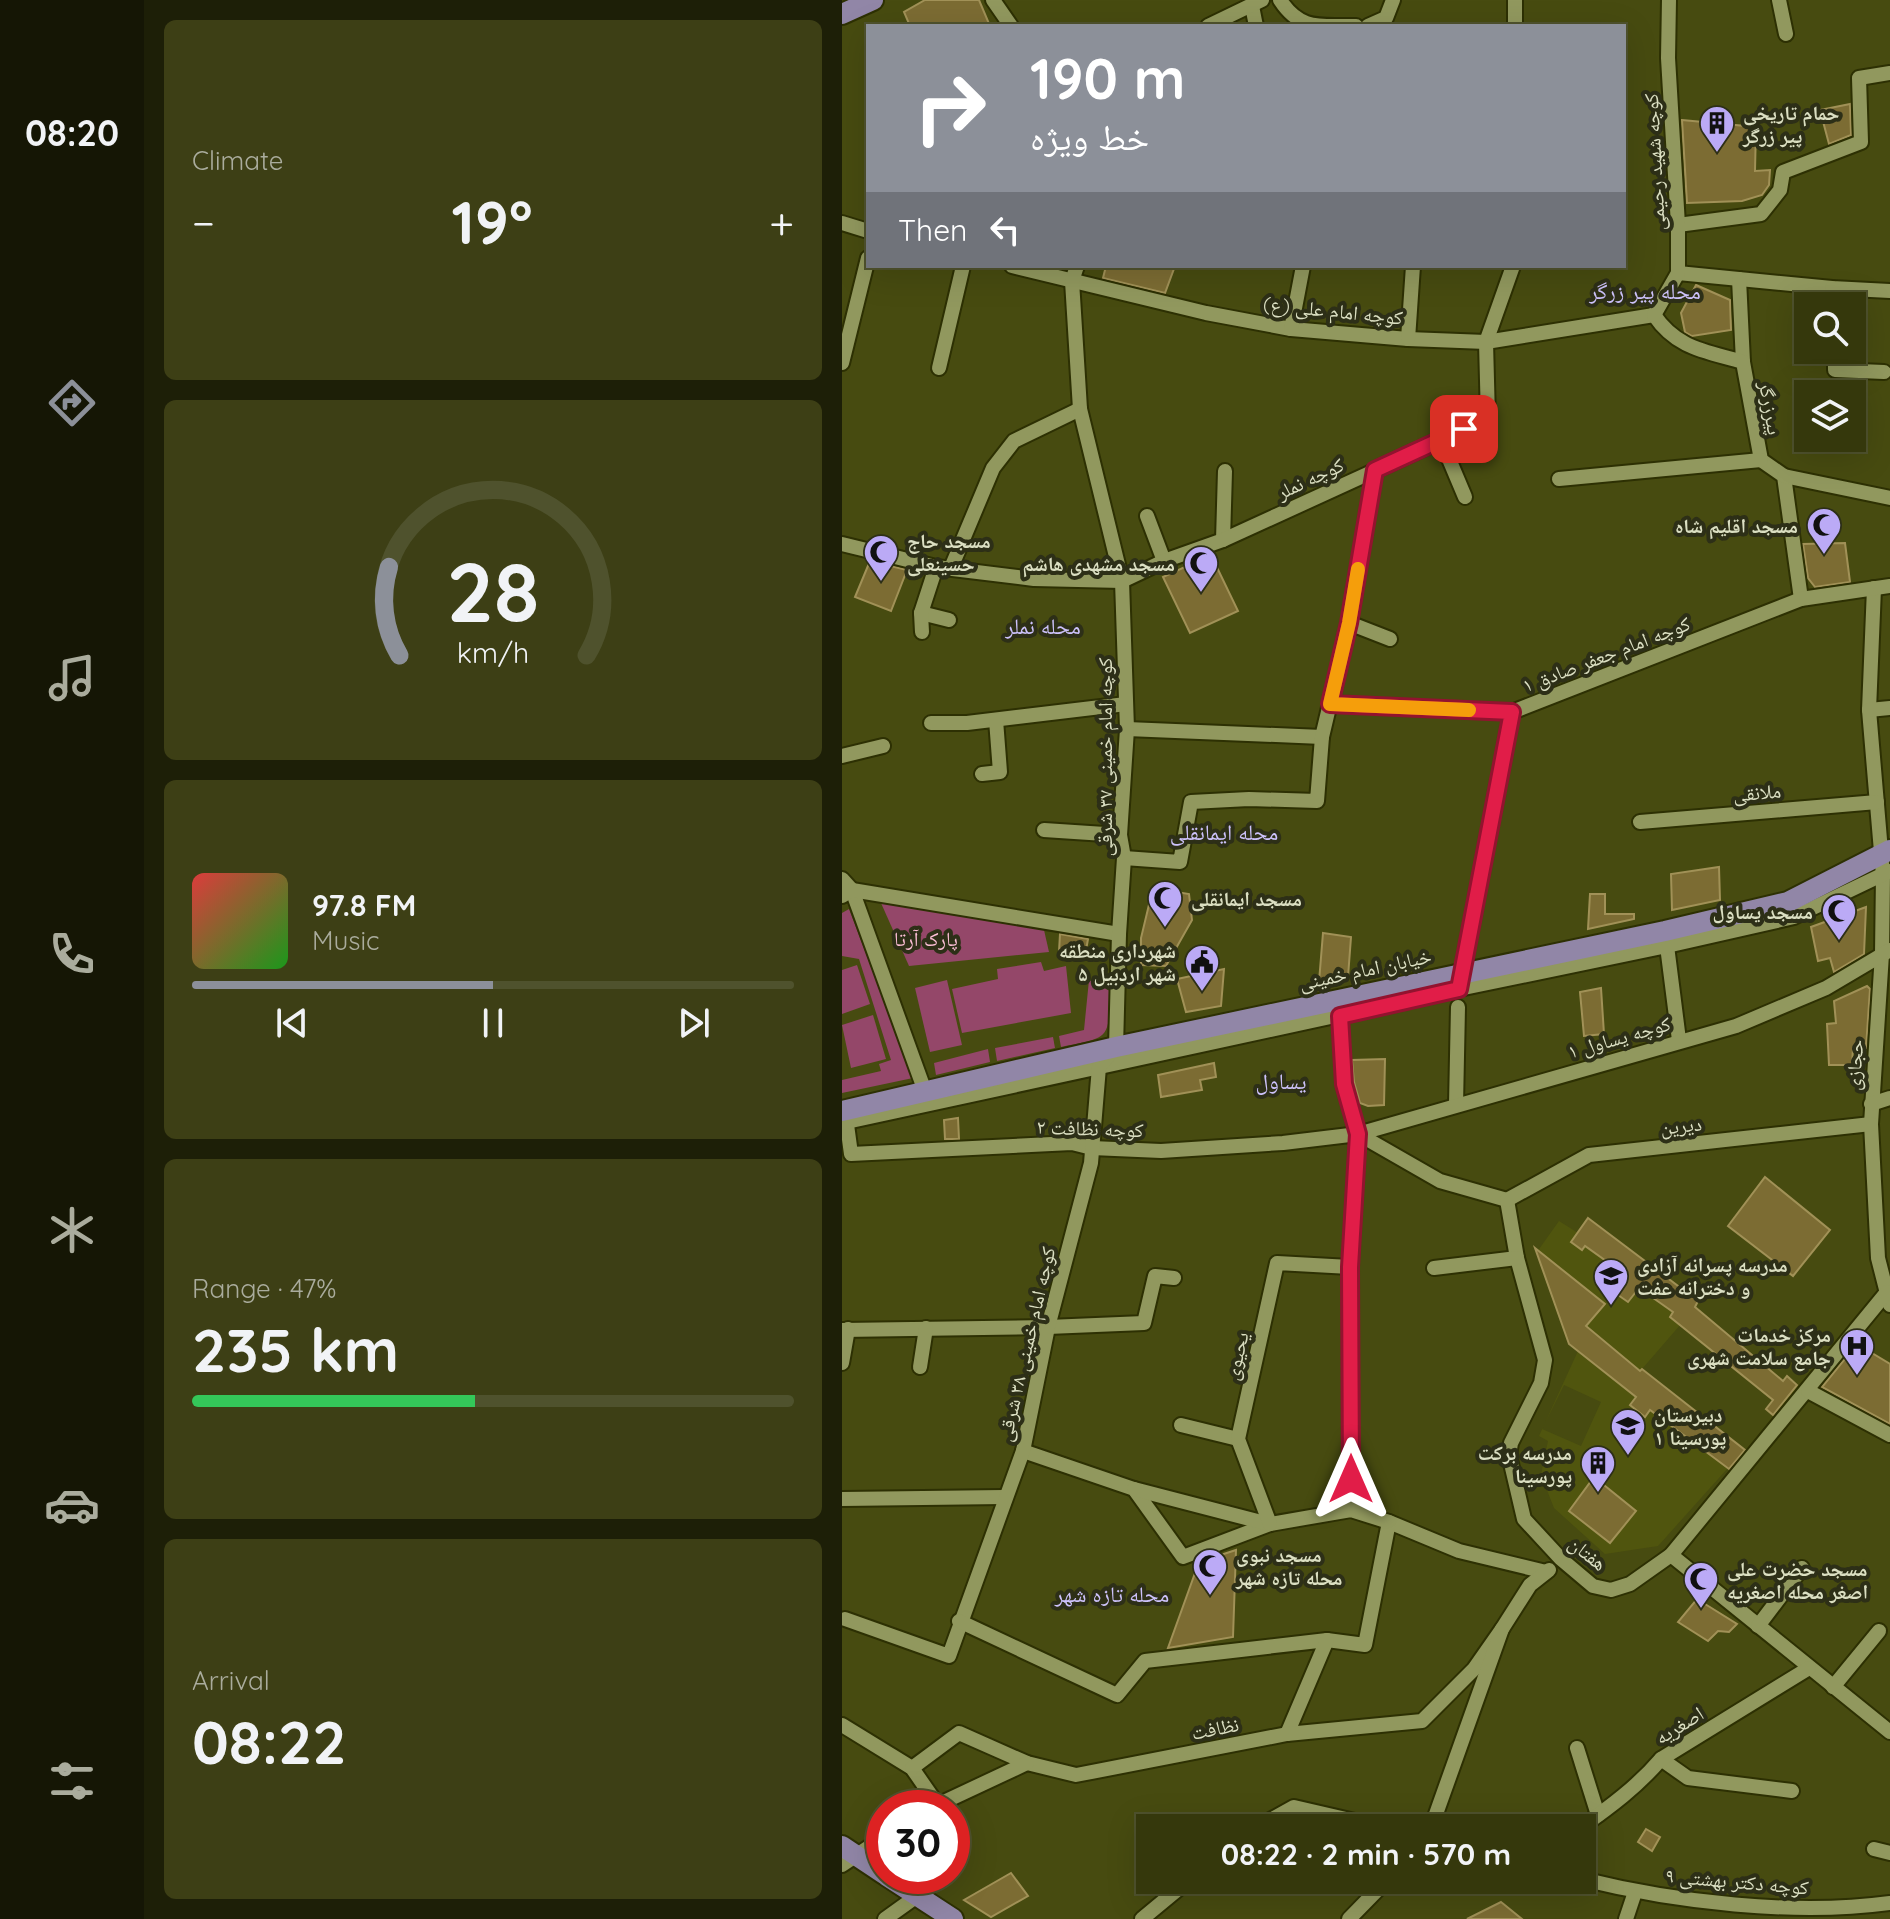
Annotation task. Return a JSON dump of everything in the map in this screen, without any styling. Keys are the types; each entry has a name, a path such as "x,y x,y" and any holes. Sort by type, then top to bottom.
{"main road":[{"path":"842,14 873,0"},
{"name":"خیابان امام خمینی","path":"844,1116 1116,1047 1339,1008 1788,902 1886,863"},
{"path":"847,1855 866,1865"},
{"path":"914,1894 944,1917"}],"street":[{"path":"993,0 1010,24"},
{"path":"1280,0 1298,21 1313,24"},
{"path":"1386,22 1393,0"},
{"path":"1515,0 1515,24"},
{"name":"کوچه شهید رحیمی","path":"1654,315 1678,273 1668,58 1669,0"},
{"path":"1779,0 1786,34"},
{"path":"1212,24 1257,3 1256,24"},
{"path":"1678,225 1761,214 1780,190 1783,172 1861,142 1859,78 1890,73"},
{"path":"842,223 866,230"},
{"path":"842,363 866,266"},
{"path":"939,368 963,268"},
{"name":"کوچه امام علی (ع)","path":"1030,268 1074,273 1206,313 1291,329 1408,339 1486,342 1654,315"},
{"path":"1291,329 1303,268"},
{"path":"1408,339 1413,268"},
{"path":"1486,342 1512,268"},
{"name":"کوچه امام خمینی ۳۷ شرقی","path":"1074,273 1080,409 1122,581 1127,729 1120,835 1124,858 1116,1047"},
{"path":"1678,273 1890,291"},
{"path":"1739,279 1743,362"},
{"path":"1832,288 1832,292"},
{"name":"پیرزرگر","path":"1654,315 1666,333 1682,344 1743,362 1761,460 1784,476"},
{"name":"کوچه نملر","path":"1122,581 1164,561 1223,540 1488,419 1486,342"},
{"path":"1835,364 1835,370 1884,372"},
{"path":"922,632 921,613 993,468 1014,441 1080,409"},
{"path":"1441,440 1465,497"},
{"path":"1559,479 1761,460"},
{"path":"1124,858 1180,862 1191,802 1249,799 1317,801 1322,737 1349,623 1375,470"},
{"path":"1223,540 1225,471"},
{"path":"1801,599 1784,476 1890,498"},
{"path":"1147,516 1164,561"},
{"path":"842,544 944,568 1034,579 1122,581"},
{"name":"کوچه امام جعفر صادق ۱","path":"1330,704 1512,712 1801,599 1890,586"},
{"name":"حجازی","path":"1874,588 1869,710 1886,863 1886,952 1871,1124 1888,1298"},
{"path":"921,613 949,620"},
{"path":"1349,623 1390,639"},
{"path":"931,723 996,720 1126,704"},
{"path":"1869,710 1890,708"},
{"path":"1512,712 1460,981 1667,946 1794,917 1886,863"},
{"path":"982,774 1000,772 996,720"},
{"path":"1127,729 1322,737"},
{"path":"842,756 883,746"},
{"name":"ملانقی","path":"1640,822 1877,802"},
{"path":"1044,830 1120,835"},
{"path":"845,888 1119,934"},
{"path":"845,888 927,1097 1099,1067 1339,1008 1344,1084 1358,1134 1350,1267 1351,1510"},
{"path":"1667,946 1679,1040"},
{"name":"کوچه یساول ۱","path":"1358,1134 1736,1026 1826,988 1886,952"},
{"path":"1456,1105 1458,1007"},
{"path":"1099,1067 1116,1047"},
{"name":"کوچه امام خمینی ۳۸ شرقی","path":"845,1619 949,1656 959,1621 1023,1451 1048,1327 1091,1163 1099,1067"},
{"path":"1871,1104 1890,1098"},
{"name":"کوچه نظافت ۲","path":"844,1116 851,1154 1072,1143 1092,1148 1161,1151 1283,1143 1358,1134"},
{"name":"دیرین","path":"1507,1200 1589,1155 1871,1124"},
{"path":"1358,1134 1440,1181 1507,1200"},
{"name":"هفتان","path":"1507,1200 1517,1258 1545,1360 1541,1383 1511,1443 1509,1455 1524,1519 1561,1559 1593,1586 1611,1590 1630,1584 1671,1555 1888,1298"},
{"path":"1434,1268 1517,1258"},
{"name":"یحیوی","path":"1238,1439 1277,1263 1350,1267"},
{"path":"842,1363 845,1330 1144,1323 1155,1276 1174,1278"},
{"path":"920,1367 926,1328"},
{"path":"1808,1391 1890,1435"},
{"path":"1181,1425 1238,1439 1270,1524"},
{"path":"1023,1451 1134,1489 1270,1524"},
{"path":"1134,1489 1183,1557 1270,1524 1351,1510 1459,1551 1546,1572"},
{"path":"842,1499 1004,1497"},
{"path":"959,1621 1117,1695 1145,1661 1327,1640 1365,1645 1389,1522"},
{"path":"1671,1555 1890,1732"},
{"path":"1436,1814 1502,1629 1530,1585 1561,1559"},
{"path":"1758,1626 1802,1568"},
{"name":"نظافت","path":"912,1768 959,1733 1027,1763 1076,1775 1287,1734 1422,1721 1474,1669 1502,1629"},
{"path":"1833,1687 1879,1631"},
{"path":"1287,1734 1327,1640"},
{"name":"اصغریه","path":"1598,1815 1646,1777 1661,1759 1809,1668"},
{"path":"843,1726 912,1768 925,1790"},
{"path":"1577,1748 1598,1815"},
{"path":"1661,1759 1688,1778 1792,1791"},
{"path":"969,1790 1027,1763"},
{"path":"1281,1814 1294,1807 1324,1814"},
{"path":"847,1855 866,1846"},
{"path":"1874,1849 1890,1853"},
{"name":"کوچه دکتر بهشتی ۹","path":"1596,1882 1635,1892 1755,1905 1836,1907 1890,1903"},
{"path":"1626,1919 1635,1892"},
{"path":"1142,1919 1172,1894"},
{"path":"1349,1919 1373,1894"},
{"path":"885,1919 917,1896"},
{"path":"1755,1905 1773,1919"}],"shaded area":[{"path":"1559,1221 1695,1307 1783,1381 1787,1376 1801,1388 1776,1418 1766,1409 1773,1400 1681,1324 1642,1369 1747,1452 1731,1471 1727,1469 1658,1546 1605,1554 1554,1508 1541,1475 1548,1441 1539,1436 1542,1429 1581,1446 1601,1402 1564,1385 1545,1424 1578,1351 1537,1252","holes":["1594,1478 1636,1511 1610,1543 1570,1511"]}],"green space":[{"name":"پارک آرتا","path":"881,903 1044,930 1049,952 909,966"},
{"path":"849,909 913,1078 842,1093 842,1080 881,1071 879,1064 891,1060 859,959 842,956 842,913"},
{"path":"1041,962 1044,971 1066,966 1071,1013 962,1033 952,989 998,979 997,969"},
{"path":"857,965 870,1004 842,1014 842,970"},
{"name":"پارک آرتا","path":"947,980 962,1045 930,1052 915,988"},
{"path":"1089,980 1110,991 1107,1028 1097,1038 1061,1047 1059,1036 1084,1030"},
{"path":"873,1015 886,1059 851,1068 842,1025"},
{"path":"1053,1037 1055,1048 997,1061 995,1048"},
{"path":"988,1049 990,1062 936,1075 934,1063"}],"building":[{"path":"925,0 979,0 989,24 909,24 904,12"},
{"path":"1850,104 1851,135 1829,144 1820,110"},
{"name":"حمام تاریخی پیر زرگر","path":"1682,120 1756,127 1755,171 1770,170 1769,185 1762,195 1742,201 1687,203"},
{"path":"1106,268 1174,268 1165,293 1103,278"},
{"path":"1696,285 1730,300 1731,330 1692,336 1685,332 1681,313"},
{"name":"مسجد اقلیم شاه","path":"1845,543 1850,582 1815,587 1808,578 1803,544"},
{"name":"مسجد مشهدی هاشم","path":"1211,555 1238,611 1190,633 1163,577"},
{"name":"مسجد حاج حسینعلی","path":"870,561 907,570 891,611 855,597"},
{"path":"1719,867 1720,900 1672,910 1671,874"},
{"name":"مسجد ایمانقلی","path":"1153,888 1189,894 1192,920 1166,966 1141,965 1141,938"},
{"path":"1590,894 1605,894 1605,914 1634,914 1634,919 1588,929"},
{"name":"مسجد یساول","path":"1866,907 1864,954 1834,972 1830,958 1818,961 1811,927"},
{"path":"1323,933 1351,937 1348,977 1319,982"},
{"path":"1060,934 1088,939 1085,956 1059,952"},
{"name":"شهرداری منطقه ۵ شهر اردبیل","path":"1224,969 1221,1006 1186,1012 1177,979"},
{"path":"1867,986 1870,989 1866,1048 1853,1048 1852,1065 1829,1065 1827,1024 1836,1023 1834,1001"},
{"path":"1601,988 1604,1034 1584,1036 1580,992"},
{"path":"1385,1059 1384,1105 1360,1103 1352,1060"},
{"path":"1214,1063 1216,1077 1200,1080 1202,1090 1161,1097 1158,1075"},
{"path":"958,1118 959,1139 945,1139 944,1120"},
{"path":"1765,1177 1830,1230 1793,1276 1728,1226"},
{"path":"1588,1218 1698,1301 1695,1307 1783,1381 1787,1376 1797,1385 1773,1415 1766,1409 1773,1400 1670,1317 1673,1312 1639,1288 1628,1302 1608,1288 1620,1271 1585,1246 1582,1250 1571,1242"},
{"path":"1535,1248 1605,1304 1586,1326 1745,1450 1729,1469 1650,1410 1645,1417 1630,1405 1636,1397 1569,1344"},
{"name":"مرکز خدمات جامع سلامت شهری","path":"1857,1344 1890,1364 1890,1424 1822,1387"},
{"name":"مدرسه برکت پورسینا","path":"1594,1477 1636,1511 1610,1543 1569,1511"},
{"name":"مسجد نبوی محله تازه شهر","path":"1236,1550 1233,1637 1168,1648 1199,1562"},
{"name":"مسجد حضرت علی اصغر محله اصغریه","path":"1697,1599 1737,1624 1729,1632 1718,1631 1708,1641 1678,1622"},
{"path":"1646,1829 1660,1837 1652,1851 1638,1842"},
{"path":"1011,1873 1028,1896 991,1917 964,1900"},
{"path":"1501,1902 1522,1919 1467,1919"}],"slow traffic":[{"path":"1358,569 1330,704 1469,710"}],"place":[{"name":"حمام تاریخی پیر زرگر","path":"1717,154"},
{"name":"مسجد اقلیم شاه","path":"1824,556"},
{"name":"مسجد حاج حسینعلی","path":"881,583"},
{"name":"مسجد مشهدی هاشم","path":"1201,594"},
{"name":"مسجد ایمانقلی","path":"1165,929"},
{"name":"مسجد یساول","path":"1839,942"},
{"name":"شهرداری منطقه ۵ شهر اردبیل","path":"1202,993"},
{"name":"مدرسه پسرانه آزادی و دخترانه عفت","path":"1611,1307"},
{"name":"مرکز خدمات جامع سلامت شهری","path":"1857,1377"},
{"name":"دبیرستان پورسینا ۱","path":"1628,1457"},
{"name":"مدرسه برکت پورسینا","path":"1598,1494"},
{"name":"مسجد نبوی محله تازه شهر","path":"1210,1597"},
{"name":"مسجد حضرت علی اصغر محله اصغریه","path":"1701,1610"}],"district":[{"name":"محله پیر زرگر","path":"1645,291"},
{"name":"محله نملر","path":"1043,626"},
{"name":"محله ایمانقلی","path":"1224,832"},
{"name":"یساول","path":"1281,1081"},
{"name":"محله تازه شهر","path":"1112,1594"}],"route":[{"path":"1351,1479 1350,1267 1358,1134 1344,1084 1340,1016 1459,989 1512,712 1330,704 1349,623 1375,470 1464,429"}]}
